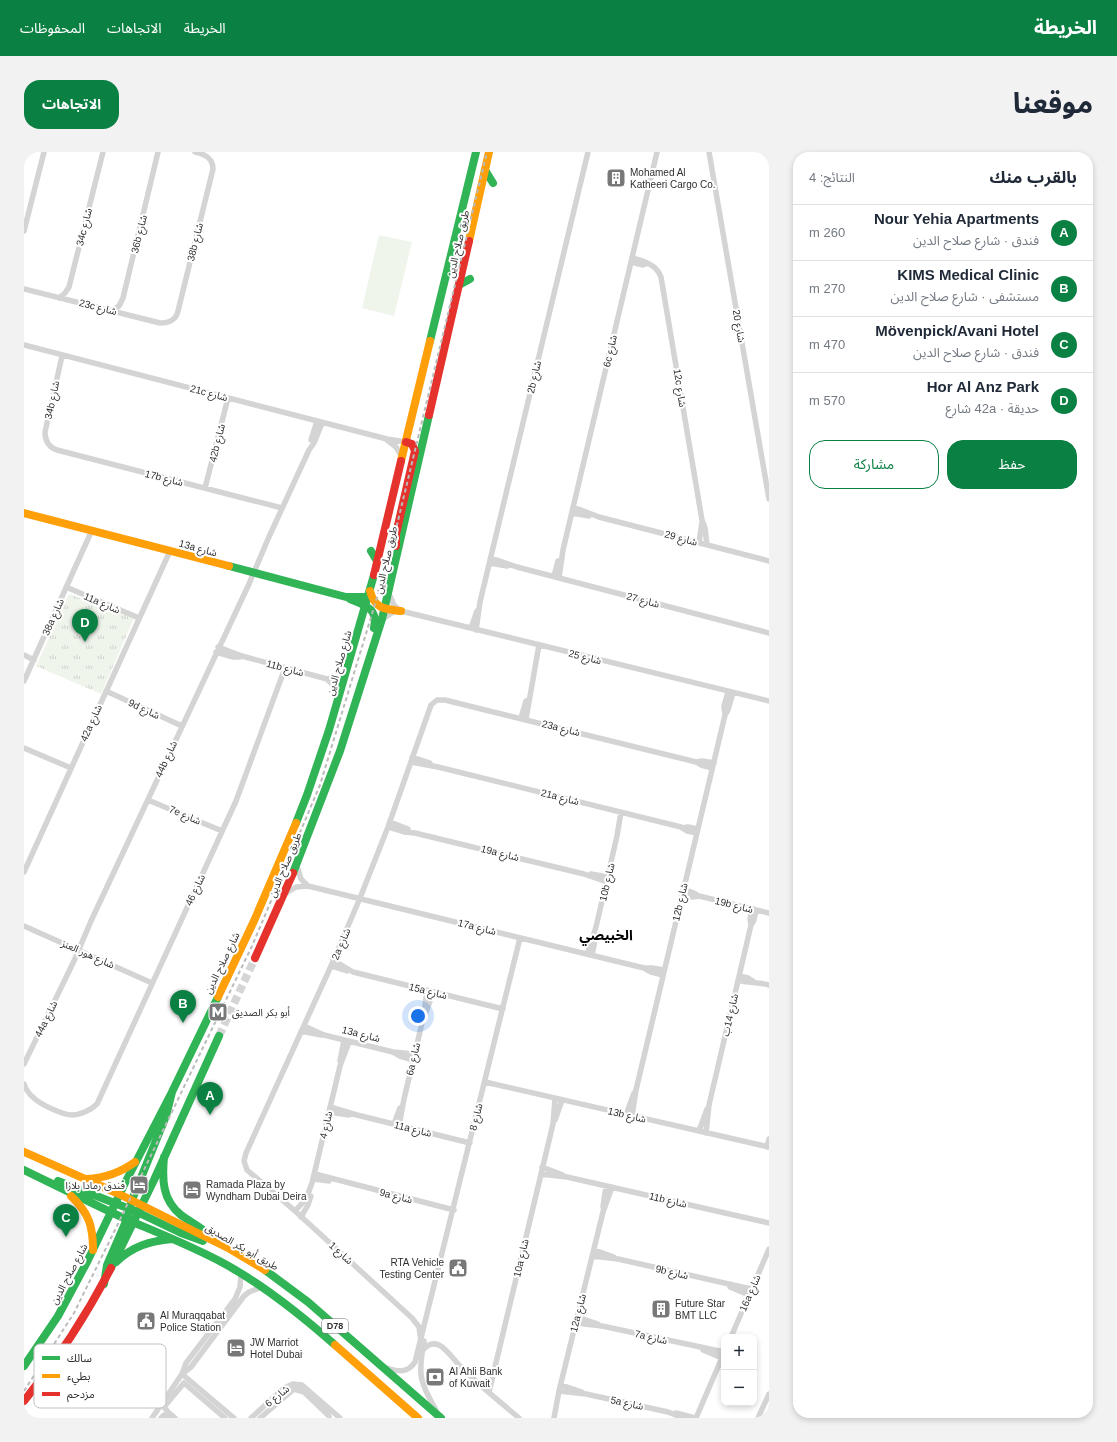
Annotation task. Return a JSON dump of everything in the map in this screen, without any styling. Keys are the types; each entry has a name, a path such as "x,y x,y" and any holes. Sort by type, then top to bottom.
{"main road":[{"name":"طريق صلاح الدين","path":"369,594 476,152"},
{"name":"طريق صلاح الدين","path":"255,958 297,864 331,779 381,623 489,152"},
{"path":"485,170 493,183"},
{"path":"458,285 470,279"},
{"path":"398,553 396,534 415,451 412,444 406,442"},
{"name":"13a شارع","path":"24,513 346,597 369,594"},
{"path":"371,551 377,561"},
{"path":"369,594 375,604 385,608 401,611"},
{"name":"شارع صلاح الدين","path":"39,1344 66,1303 93,1250 135,1162 172,1092 254,921 282,858 312,782 348,669 369,594"},
{"path":"346,597 366,606 373,611 376,622 358,681 358,695"},
{"path":"104,1284 106,1265 130,1221 140,1209 219,1036"},
{"path":"67,1344 116,1262 130,1221 129,1210 132,1200 166,1116 172,1092"},
{"path":"24,1152 132,1200 140,1209 181,1233 219,1244"},
{"path":"164,1157 162,1176 163,1185 169,1202 179,1214 204,1230 219,1244"},
{"path":"85,1179 111,1176 128,1168 135,1162"},
{"name":"D78","path":"24,1170 130,1221 174,1239 217,1260 263,1287 299,1314 418,1418"},
{"path":"34,1175 67,1184 129,1210 140,1209"},
{"path":"59,1187 78,1202 88,1216 91,1227 93,1250"},
{"path":"116,1262 123,1254 141,1244 174,1239"},
{"name":"طريق أبو بكر الصديق","path":"219,1244 246,1258 278,1279 308,1302 441,1418"},
{"name":"شارع صلاح الدين","path":"24,1366 34,1351"},
{"path":"24,1401 34,1389"}],"street":[{"path":"24,231 44,152"},
{"name":"34c شارع","path":"59,298 69,287 103,152"},
{"name":"36b شارع","path":"112,311 119,306 123,298 158,158 158,152"},
{"name":"38b شارع","path":"172,320 178,311 212,172 212,161 205,155 195,152"},
{"name":"2b شارع","path":"474,629 588,152"},
{"name":"6c شارع","path":"556,577 657,152"},
{"name":"شارع 20","path":"709,152 769,499"},
{"name":"12c شارع","path":"632,260 643,265 647,263 655,266 661,277 707,545"},
{"name":"23c شارع","path":"24,289 160,323 172,320"},
{"name":"21c شارع","path":"24,346 386,439 406,442"},
{"name":"34b شارع","path":"48,444 45,432 62,356"},
{"name":"42b شارع","path":"205,488 228,398"},
{"name":"44b شارع","path":"77,950 242,597 309,450 319,422"},
{"path":"386,439 396,447 402,457"},
{"name":"17b شارع","path":"48,444 57,450 282,508"},
{"name":"شارع 29","path":"572,510 766,560 769,557"},
{"name":"12c شارع","path":"700,543 702,520"},
{"name":"38a شارع","path":"24,681 91,530"},
{"name":"42a شارع","path":"24,872 168,551"},
{"name":"شارع 27","path":"490,560 769,633"},
{"name":"11a شارع","path":"66,587 138,618"},
{"path":"389,591 391,601 401,611"},
{"path":"381,623 382,620 389,614 401,611"},
{"name":"شارع 25","path":"401,611 769,702"},
{"path":"523,719 534,674 538,668 541,646"},
{"name":"11b شارع","path":"217,649 327,679"},
{"path":"24,656 34,660"},
{"name":"شارع 46","path":"24,1084 34,1098 66,1115 78,1114 94,1107 99,1101 242,786 285,668"},
{"path":"327,679 339,677 348,669"},
{"path":"327,679 335,687 339,697"},
{"name":"9d شارع","path":"106,691 182,726"},
{"name":"12b شارع","path":"629,1116 725,715 724,706 730,693"},
{"name":"23a شارع","path":"429,708 434,702 441,699 696,762 702,761 713,765"},
{"name":"2a شارع","path":"250,1173 245,1166 245,1157 360,898 389,825 429,708"},
{"path":"24,748 71,768"},
{"name":"21a شارع","path":"412,759 438,767 682,828 688,827 697,831"},
{"name":"7e شارع","path":"148,800 222,831"},
{"name":"10b شارع","path":"590,955 623,813"},
{"name":"19a شارع","path":"389,825 415,833 607,879"},
{"path":"297,864 300,879 308,886"},
{"name":"17a شارع","path":"282,898 290,890 302,886 308,886 590,955 646,968 652,968 664,973"},
{"name":"19b شارع","path":"683,892 694,893 699,896 769,913"},
{"name":"شارع 14ب","path":"706,1133 709,1105 751,925 750,920 754,910"},
{"name":"شارع هور العنز","path":"24,926 152,983"},
{"name":"شارع 8","path":"380,1366 399,1372 409,1369 416,1362 520,938"},
{"name":"44a شارع","path":"24,1064 68,973 77,950"},
{"name":"15a شارع","path":"333,960 353,972"},
{"name":"15a شارع","path":"331,966 343,971 353,972 503,1010"},
{"path":"738,978 744,982 753,981 769,985"},
{"name":"6a شارع","path":"397,1125 422,1019 430,992"},
{"name":"13a شارع","path":"303,1029 414,1057"},
{"name":"شارع 4","path":"301,1217 309,1202 340,1066 341,1055 346,1041"},
{"name":"13b شارع","path":"485,1082 768,1147"},
{"name":"10a شارع","path":"489,1392 559,1100"},
{"name":"شارع 14ب","path":"699,1131 709,1105"},
{"name":"11a شارع","path":"330,1110 357,1115 470,1143"},
{"path":"768,1147 769,1139"},
{"name":"11b شارع","path":"542,1171 769,1223"},
{"name":"شارع 1","path":"250,1173 295,1211 416,1322 421,1334 421,1341"},
{"name":"شارع 4","path":"295,1211 306,1199 314,1179"},
{"name":"9a شارع","path":"314,1179 338,1181 454,1210"},
{"name":"12a شارع","path":"554,1417 609,1186"},
{"name":"16a شارع","path":"732,1334 769,1249"},
{"name":"9b شارع","path":"593,1253 726,1284 750,1292"},
{"path":"218,1326 238,1293 241,1274"},
{"path":"166,1397 182,1374 184,1366 244,1296 263,1287"},
{"name":"شارع 8","path":"433,1295 423,1351 421,1380 425,1391 441,1418"},
{"name":"7a شارع","path":"576,1320 721,1354"},
{"path":"423,1351 431,1344 441,1346 460,1366 519,1418"},
{"path":"695,1418 721,1359"},
{"path":"182,1374 234,1418"},
{"path":"166,1404 184,1382 225,1418"},
{"name":"شارع 6","path":"252,1418 288,1385 298,1384 306,1388 334,1417"},
{"name":"5a شارع","path":"560,1388 695,1418"},
{"path":"260,1418 294,1389 304,1392 329,1416 334,1417"},
{"path":"758,1418 769,1394"},
{"path":"165,1408 175,1418"},
{"path":"152,1418 158,1409 169,1418"},
{"name":"5a شارع","path":"668,1412 682,1418"},
{"path":"161,1418 164,1415 169,1418"}],"green space":[{"path":"379,235 412,242 394,316 362,308"},
{"path":"69,594 134,618 101,694 36,666"}],"tunnel":[{"path":"219,1036 255,958"}],"railway":[{"path":"54,1344 74,1313 252,946 320,785 389,558 487,152"},
{"path":"24,1391 34,1375"}],"traffic: fast":[{"path":"430,341 476,152"},
{"path":"485,170 493,183"},
{"path":"459,285 470,279"},
{"path":"293,873 340,751 382,619 429,415"},
{"path":"371,551 377,561"},
{"path":"229,566 346,597 368,597"},
{"path":"296,823 329,730 374,575"},
{"path":"350,599 370,609 374,616 374,628"},
{"path":"39,1344 58,1316 87,1262 218,997"},
{"path":"111,1268 154,1180 219,1036"},
{"path":"104,1284 107,1265 127,1219 132,1200 166,1116 172,1092"},
{"path":"164,1157 163,1181 170,1203 181,1215 207,1233"},
{"path":"24,1170 115,1214 189,1246 225,1264 282,1302 335,1345"},
{"path":"58,1181 135,1211 181,1233 203,1241"},
{"path":"116,1262 122,1256 142,1245 172,1239"},
{"path":"265,1270 308,1302 441,1418"},
{"path":"24,1366 34,1351"}],"traffic: slow":[{"path":"469,241 489,152"},
{"path":"401,461 430,341"},
{"path":"24,513 229,566"},
{"path":"370,591 372,597 381,607 401,611"},
{"path":"218,997 254,921 296,823"},
{"path":"24,1152 119,1194 230,1249 265,1270"},
{"path":"87,1179 112,1174 135,1162"},
{"path":"71,1196 82,1208 89,1220 93,1250"},
{"path":"335,1345 418,1418"}],"traffic: jam":[{"path":"429,415 469,241"},
{"path":"396,546 396,534 415,451 412,444 406,442"},
{"path":"374,575 401,461"},
{"path":"255,958 293,873"},
{"path":"66,1344 92,1303 111,1268"},
{"path":"24,1401 34,1388"}],"place":[{"name":"Mohamed Al Katheeri Cargo Co.","path":"616,178"},
{"name":"Hor Al Anz Park","path":"85,642"},
{"name":"أبو بكر الصديق","path":"218,1012"},
{"name":"KIMS Medical Clinic","path":"183,1023"},
{"name":"Nour Yehia Apartments","path":"210,1115"},
{"name":"فندق رمادا بلازا","path":"139,1185"},
{"name":"Ramada Plaza by Wyndham Dubai Deira","path":"192,1190"},
{"name":"Mövenpick/Avani Hotel","path":"66,1237"},
{"name":"RTA Vehicle Testing Center","path":"458,1268"},
{"name":"Future Star BMT LLC","path":"661,1309"},
{"name":"Al Muraqqabat Police Station","path":"146,1321"},
{"name":"JW Marriot Hotel Dubai","path":"236,1348"},
{"name":"Al Ahli Bank of Kuwait","path":"435,1377"}],"district":[{"name":"الخبيصي","path":"606,935"}]}
